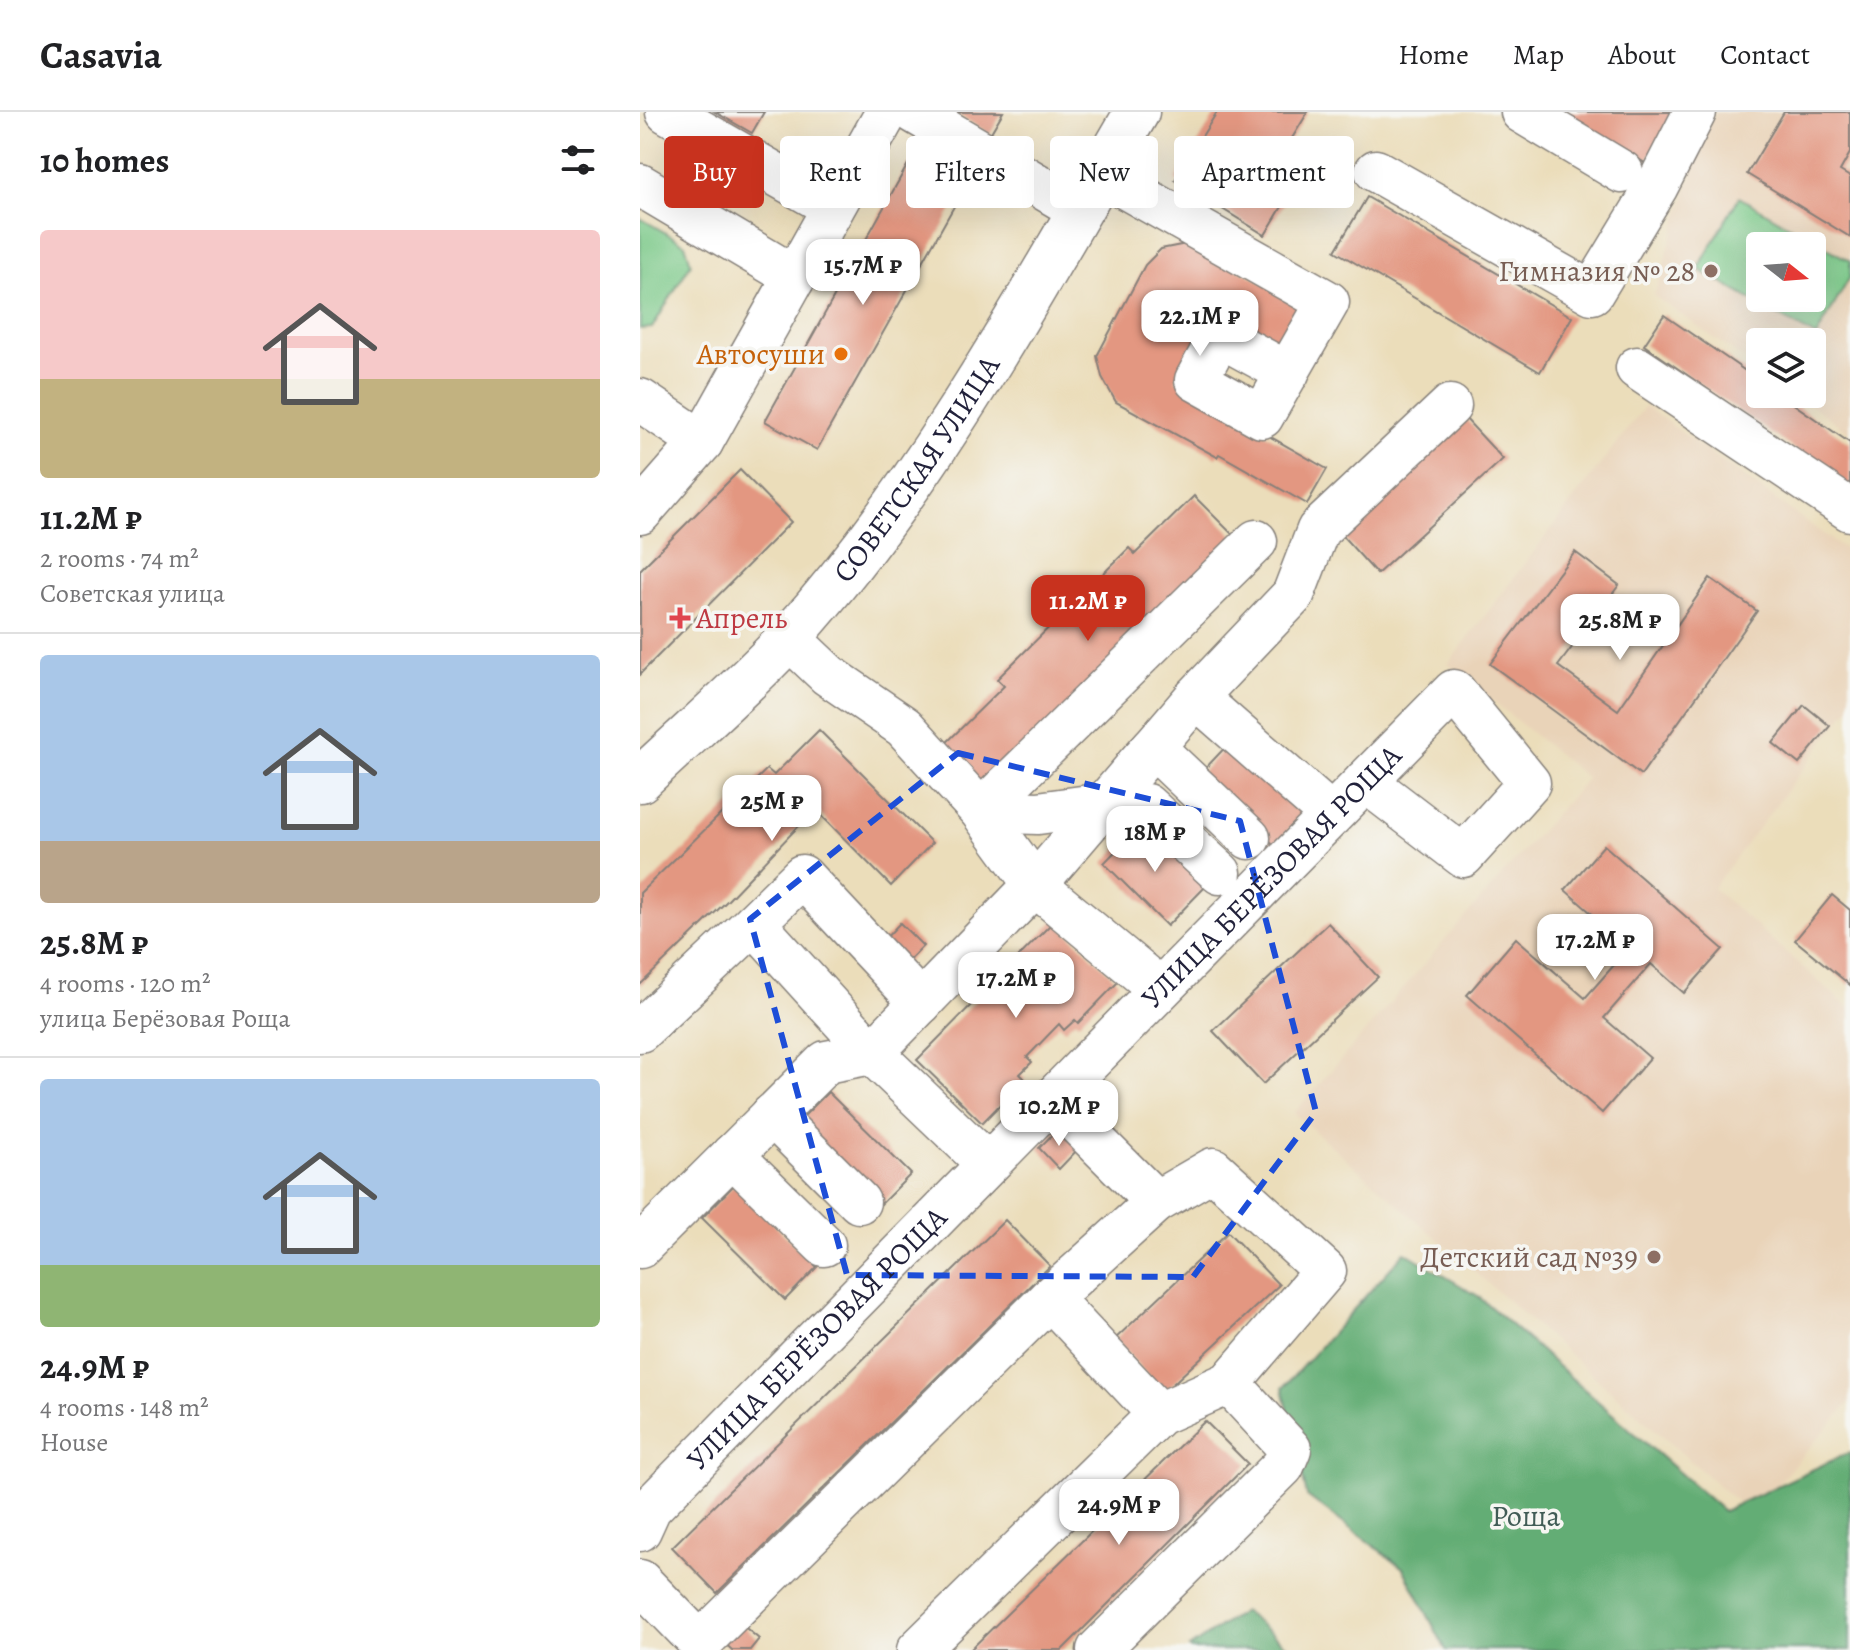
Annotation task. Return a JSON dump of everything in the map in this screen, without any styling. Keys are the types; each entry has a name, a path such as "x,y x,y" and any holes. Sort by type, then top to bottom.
{"main road":[{"name":"СОВЕТСКАЯ УЛИЦА","path":"1123,136 1137,112"},
{"name":"СОВЕТСКАЯ УЛИЦА","path":"640,780 789,638 881,524 947,430 1080,208"}],"street":[{"path":"667,112 780,177"},
{"path":"873,136 887,112"},
{"path":"914,112 1050,174"},
{"path":"1522,112 1622,172"},
{"path":"1376,171 1592,293 1657,186 1695,112"},
{"path":"640,185 795,277"},
{"path":"640,513 702,442 832,208"},
{"path":"1125,208 1328,302 1288,373"},
{"path":"1637,368 1850,510"},
{"path":"640,400 702,442"},
{"path":"640,1247 826,1062 872,1053 1035,885 1196,697 1293,595 1318,530 1450,406"},
{"path":"981,811 1256,541"},
{"path":"789,638 828,675 904,727 981,811 1035,885 1160,989"},
{"name":"УЛИЦА БЕРЁЗОВАЯ РОЩА","path":"645,1519 988,1164 1053,1099 1331,815 1454,691 1529,783 1463,856 1365,781"},
{"path":"1196,697 1331,815"},
{"path":"1153,747 1249,838"},
{"path":"981,811 1038,813 1104,804 1146,805 1220,873"},
{"path":"640,1031 802,876 921,1003"},
{"path":"754,923 872,1053 988,1164"},
{"path":"1053,1099 1156,1202"},
{"path":"772,1115 859,1202"},
{"path":"732,1155 824,1245"},
{"path":"640,1581 700,1643 1050,1298 1156,1202 1213,1169 1325,1271 1229,1383 1159,1414 918,1650"},
{"path":"1050,1298 1159,1414"},
{"path":"1098,1650 1283,1466 1290,1449 1229,1383"}],"highlighted area":[{"path":"958,753 1240,821 1316,1112 1193,1277 847,1275 750,919"}],"shaded area":[{"name":"Гимназия № 28","path":"1716,112 1850,112 1850,433 1815,408 1826,408 1826,328 1746,328 1746,360 1654,296 1704,134"},
{"name":"Детский сад №39","path":"1645,406 1850,553 1850,707 1713,888 1850,1009 1850,1402 1751,1514 1294,1113 1587,778 1448,664"}],"green space":[{"path":"1739,197 1800,232 1746,232 1746,297 1698,269"},
{"path":"640,218 685,244 691,263 652,328 640,329"},
{"path":"1826,247 1850,261 1850,277 1821,328 1800,328 1773,312 1826,312"},
{"name":"Роща","path":"1405,1252 1478,1296 1723,1511 1850,1452 1850,1650 1446,1650 1403,1568 1307,1496 1283,1388"},
{"path":"1243,1611 1292,1650 1189,1648"}],"building":[{"path":"715,112 764,112 752,133"},
{"path":"954,112 1003,112 990,134"},
{"path":"1217,112 1308,112 1293,136 1202,136"},
{"path":"1563,112 1677,112 1645,163"},
{"path":"1784,112 1850,112 1850,153 1840,171 1850,177 1850,237 1747,174"},
{"path":"906,168 906,208 953,208 817,450 765,421 884,208 890,208 890,196"},
{"path":"1367,197 1572,317 1540,372 1335,251"},
{"path":"1221,208 1281,208 1265,235"},
{"path":"1191,243 1305,306 1280,351 1213,313 1176,380 1240,416 1234,427 1239,419 1327,469 1307,504 1219,454 1217,457 1116,402 1102,377 1097,356 1145,265 1161,249"},
{"path":"1664,315 1746,371 1746,408 1799,408 1850,443 1850,488 1644,345"},
{"path":"1464,417 1503,459 1377,574 1339,532"},
{"path":"740,470 791,522 640,674 640,570"},
{"path":"1194,496 1240,542 982,795 938,751 1004,686 997,679 1129,548 1135,554"},
{"path":"1575,552 1619,585 1558,666 1618,710 1710,578 1757,611 1641,775 1490,664"},
{"path":"1804,705 1830,726 1799,764 1773,743"},
{"path":"819,730 932,843 891,886 815,809 728,900 640,985 640,893 767,769 774,775"},
{"path":"1232,740 1306,812 1274,845 1201,773"},
{"path":"1143,823 1207,885 1167,926 1104,863"},
{"path":"1604,845 1723,949 1684,993 1651,964 1604,1018 1650,1058 1602,1113 1467,995 1516,938 1585,998 1630,947 1565,890"},
{"path":"1832,895 1850,910 1850,985 1795,940"},
{"path":"1055,920 1118,982 1078,1023 1075,1020 1064,1030 1059,1024 1027,1057 1032,1062 1020,1074 1025,1079 982,1123 917,1060"},
{"path":"900,923 923,946 903,966 880,944"},
{"path":"1328,923 1378,977 1263,1084 1213,1031"},
{"path":"828,1092 911,1174 878,1207 795,1125"},
{"path":"1059,1128 1079,1148 1059,1169 1039,1148"},
{"path":"734,1185 817,1267 785,1300 702,1218"},
{"path":"1005,1220 1050,1266 717,1593 672,1547"},
{"path":"1228,1232 1279,1285 1163,1393 1115,1339"},
{"path":"1205,1421 1248,1464 1062,1650 970,1650"},
{"path":"735,1619 759,1639 750,1650 732,1650 719,1638"}],"place":[{"name":"Гимназия № 28","path":"1711,271"},
{"name":"Автосуши","path":"841,354"},
{"name":"Апрель","path":"680,618"},
{"name":"Детский сад №39","path":"1654,1257"}]}
